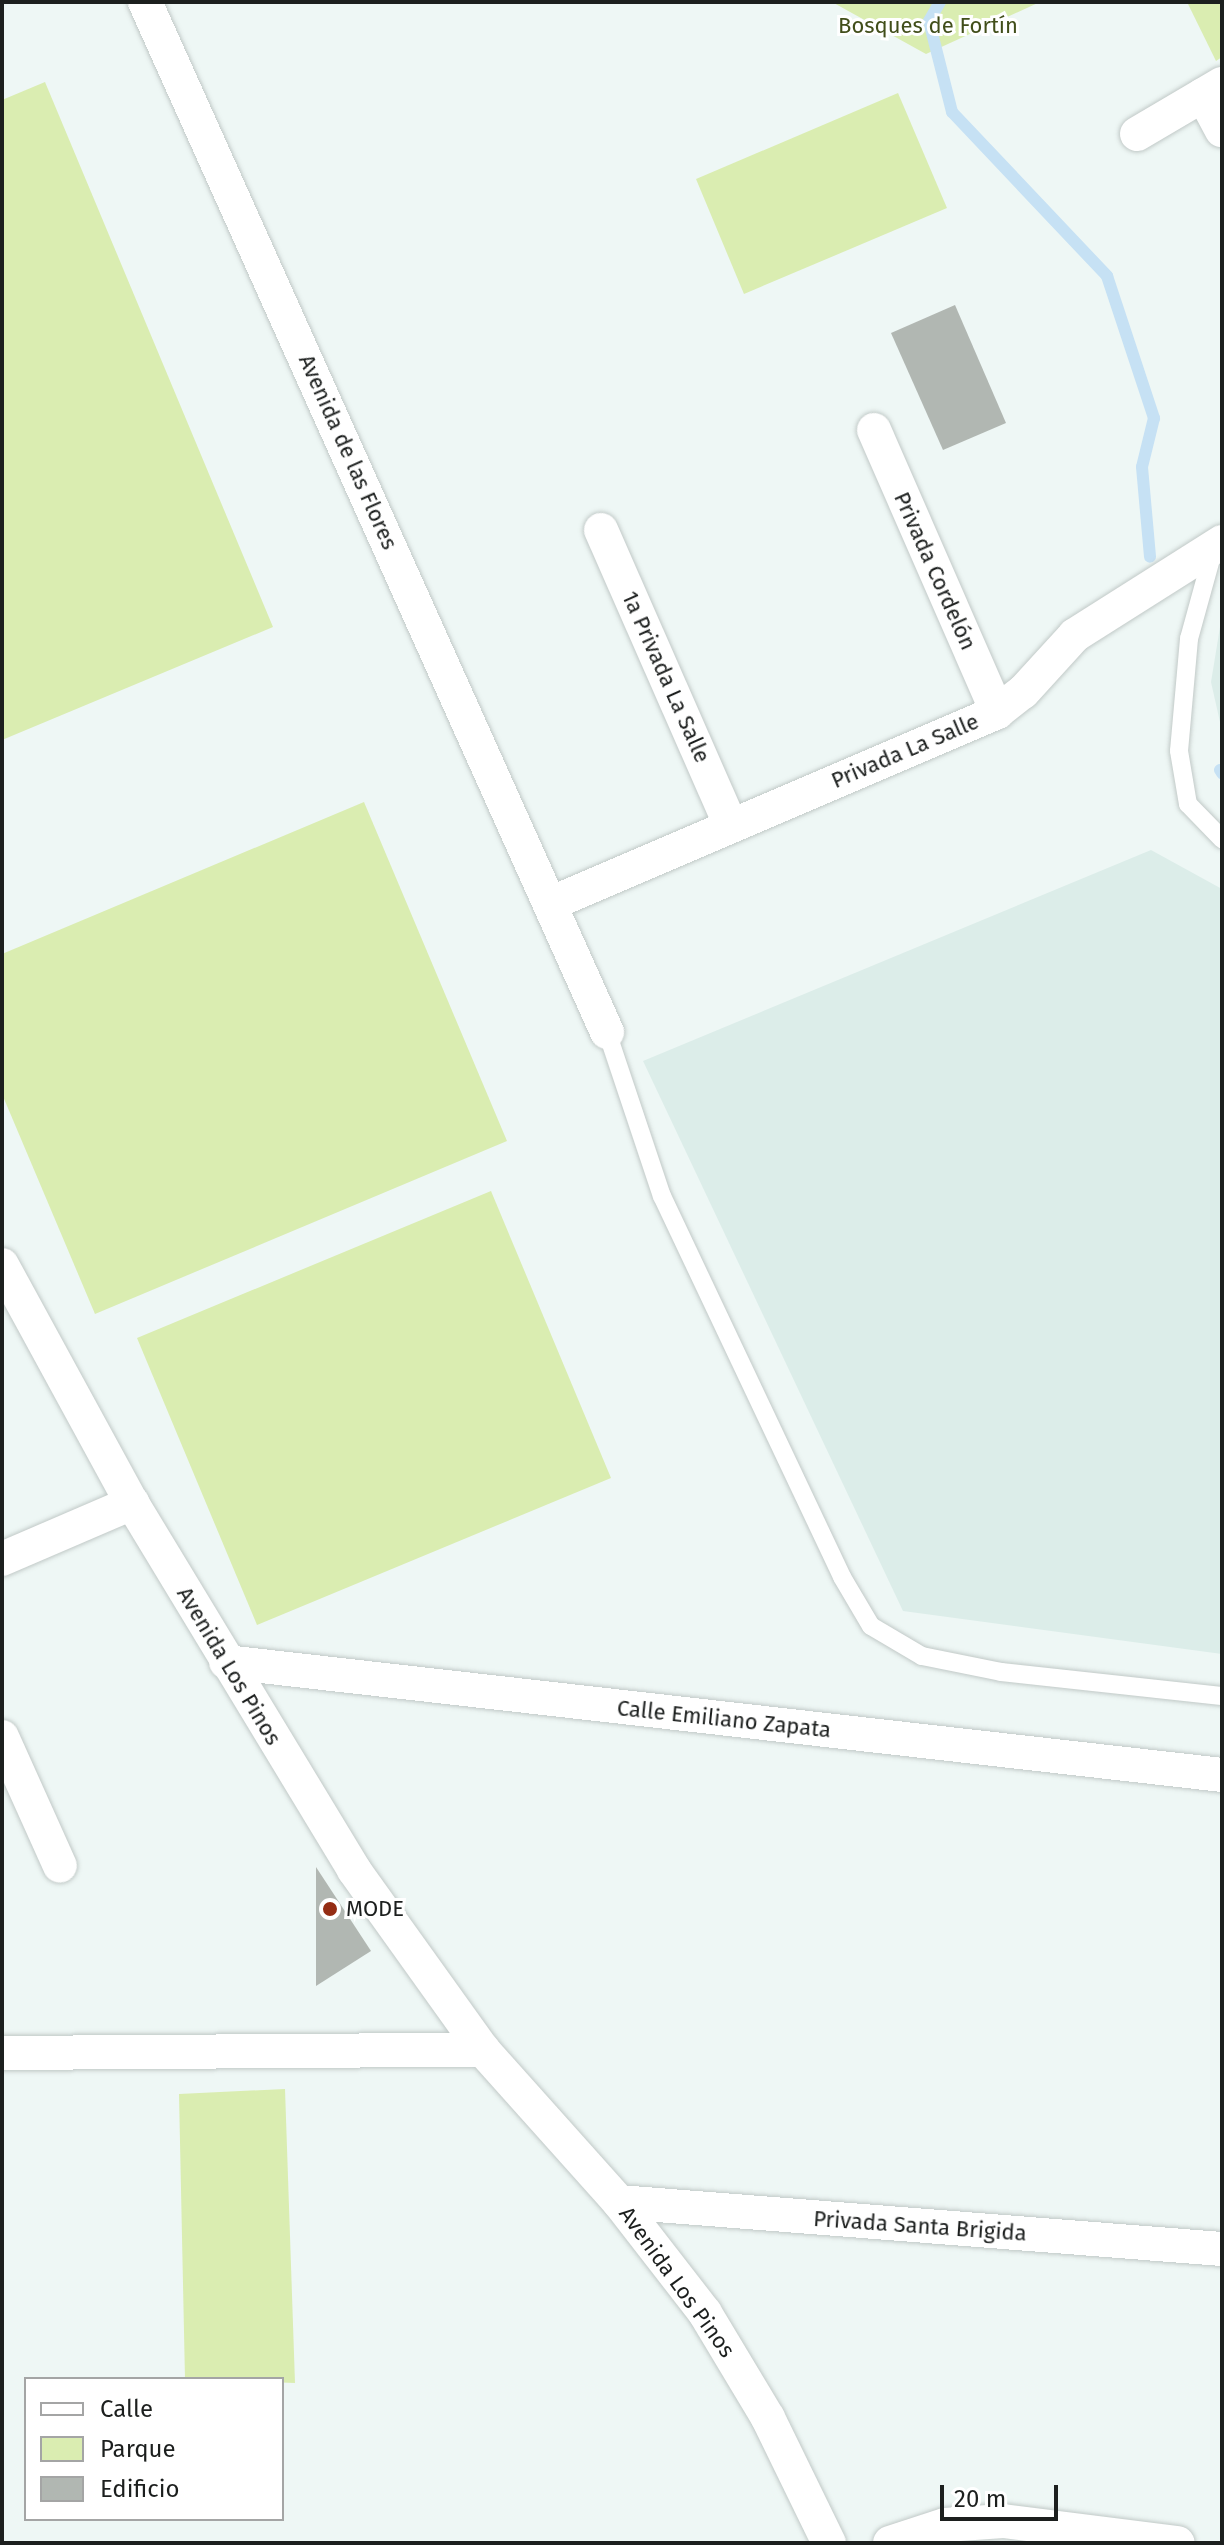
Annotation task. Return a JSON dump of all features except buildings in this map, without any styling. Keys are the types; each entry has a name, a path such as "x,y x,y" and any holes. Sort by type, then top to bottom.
{"street":[{"name":"Avenida de las Flores","path":"145,2 552,903 607,1032"},
{"path":"1137,134 1213,90 1222,130"},
{"name":"Privada Cordelón","path":"874,430 997,712"},
{"name":"1a Privada La Salle","path":"601,530 730,824"},
{"name":"Privada La Salle","path":"552,903 997,712 1023,692 1075,635 1218,544"},
{"name":"Avenida Los Pinos","path":"2,1265 132,1503 226,1662 391,1928 483,2050 619,2202 705,2313 736,2361 829,2543"},
{"path":"2,1559 132,1503"},
{"name":"Calle Emiliano Zapata","path":"226,1662 1222,1775"},
{"path":"2,1737 60,1866"},
{"path":"2,2053 483,2050"},
{"name":"Privada Santa Brigida","path":"619,2202 1222,2249"},
{"path":"890,2543 945,2525 1003,2521 1178,2543"}],"lane":[{"path":"1218,544 1189,639 1179,751 1188,804 1222,839"},
{"path":"607,1032 662,1196 842,1577 871,1626 922,1656 1001,1672 1222,1696"}],"shaded area":[{"path":"1222,615 1222,731 1211,682"},
{"path":"1151,850 1222,889 1222,1654 903,1611 643,1061"}],"green space":[{"name":"Bosques de Fortín","path":"832,2 1040,2 926,54"},
{"path":"1187,2 1222,2 1222,57 1216,61"},
{"path":"45,82 273,627 2,740 2,100"},
{"path":"898,93 947,208 744,294 696,179"},
{"path":"364,802 507,1141 95,1314 2,1094 2,954"},
{"path":"491,1191 611,1478 257,1625 137,1338"},
{"path":"285,2089 295,2383 284,2383 284,2377 185,2377 179,2094"}],"waterway":[{"path":"940,2 929,21 952,112 1107,276 1154,418 1142,467 1150,557"}],"place":[{"name":"MODE","path":"330,1909"}]}
